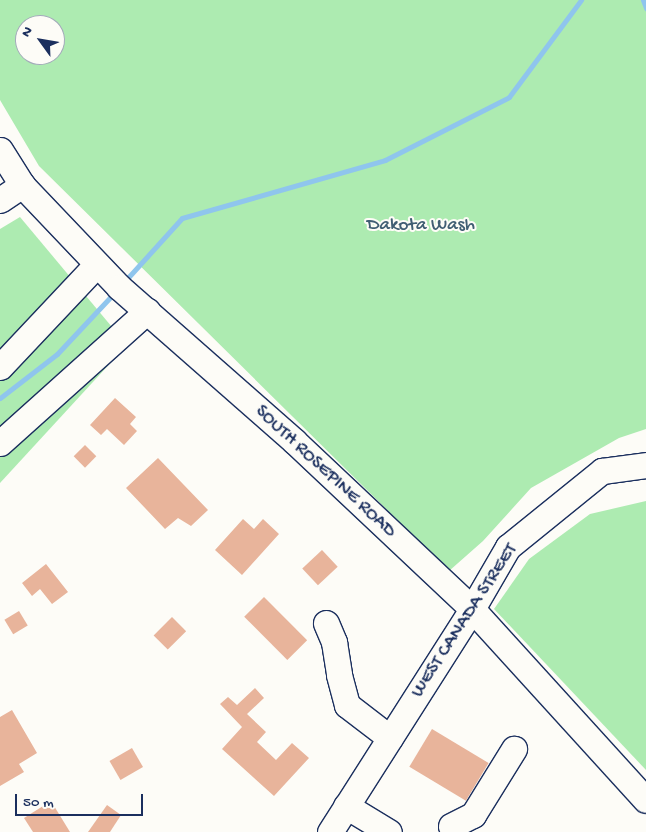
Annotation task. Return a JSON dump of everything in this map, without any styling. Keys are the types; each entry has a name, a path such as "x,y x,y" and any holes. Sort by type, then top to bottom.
{"street":[{"name":"SOUTH ROSEPINE ROAD","path":"0,150 22,185 97,264 147,311 294,441 472,609 646,800"},
{"path":"0,200 22,185"},
{"path":"0,367 97,264"},
{"path":"0,443 147,311"},
{"name":"WEST CANADA STREET","path":"330,832 472,609 508,546 602,471 646,465"},
{"path":"326,623 334,642 338,675 347,705 390,738"},
{"path":"451,826 474,815 514,749"},
{"path":"346,806 389,832"}],"green space":[{"name":"Dakota Wash","path":"0,0 646,0 646,429 619,438 531,488 483,541 449,571 39,166 0,100"},
{"path":"20,217 127,345 0,483 0,229"},
{"path":"646,501 646,770 494,609 529,559 590,514"}],"building":[{"path":"115,398 136,417 130,424 137,431 124,445 107,429 101,435 90,425"},
{"path":"85,445 96,456 85,468 74,456"},
{"path":"158,458 208,510 191,526 178,518 165,529 126,488"},
{"path":"243,519 254,529 263,519 279,534 242,575 215,550"},
{"path":"322,550 338,567 318,585 302,568"},
{"path":"46,564 68,592 52,604 40,589 32,596 22,583"},
{"path":"264,597 307,640 287,660 244,617"},
{"path":"19,611 28,626 13,634 4,620"},
{"path":"172,617 186,631 168,650 154,635"},
{"path":"255,688 264,698 247,714 266,732 257,742 276,760 292,743 309,758 274,796 222,749 242,727 220,704 228,697 237,705"},
{"path":"12,710 37,753 19,764 24,772 0,786 0,717"},
{"path":"432,729 489,763 466,801 409,767"},
{"path":"132,748 143,767 120,780 109,761"},
{"path":"51,801 70,832 33,832 24,818"},
{"path":"107,805 121,815 110,832 88,832"}],"waterway":[{"name":"Dakota Wash","path":"124,282 182,218 385,160 509,97 581,0"},
{"path":"643,0 646,8"},
{"name":"Dakota Wash","path":"0,398 57,354 115,292"}]}
